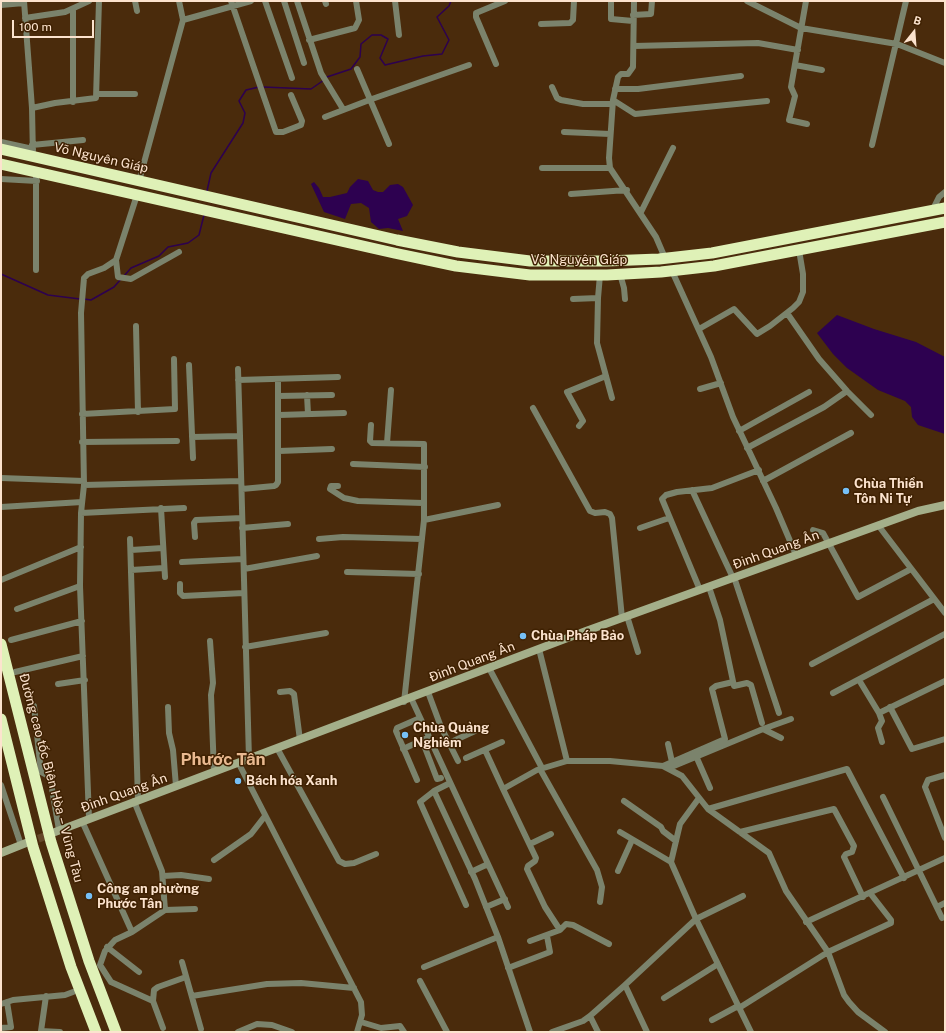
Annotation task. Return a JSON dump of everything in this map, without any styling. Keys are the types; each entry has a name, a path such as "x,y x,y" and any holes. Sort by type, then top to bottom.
{"highway":[{"name":"Võ Nguyên Giáp","path":"1,149 33,150 139,181 458,252 530,261 606,261 665,258 712,253 945,208"},
{"path":"1,164 36,176 137,195"},
{"name":"Võ Nguyên Giáp","path":"137,195 456,266 530,275 600,275 672,271 714,266 945,222"},
{"name":"Đường cao tốc Biên Hòa – Vũng Tàu","path":"6,642 51,842 89,961 116,1032"},
{"path":"1,720 33,847 71,967 96,1032"}],"street":[{"path":"25,18 65,12 89,1"},
{"path":"32,108 55,103 93,100 97,94 99,1"},
{"path":"135,1 137,11"},
{"path":"139,181 182,20 179,1"},
{"path":"182,20 231,4 251,1"},
{"path":"265,1 292,78"},
{"path":"284,1 304,63"},
{"path":"297,1 321,73 328,81 343,109"},
{"path":"309,40 355,28 359,20 356,1"},
{"path":"395,1 399,35"},
{"path":"496,64 476,17 476,12 505,1"},
{"path":"541,24 570,23 573,20 574,1"},
{"path":"612,1 611,19 633,18 651,14 652,1"},
{"path":"747,1 801,28 897,44 945,63"},
{"path":"806,1 791,86 794,96 789,120 808,124"},
{"path":"872,145 906,1"},
{"path":"1,5 24,2 32,108 33,150"},
{"path":"634,2 633,67 628,74 619,75 615,89 610,134 610,168 627,190 641,212 656,237 665,258"},
{"path":"231,4 276,132 283,132 301,125 302,122 291,95"},
{"path":"73,9 73,102"},
{"path":"634,46 758,43 777,45 798,50"},
{"path":"325,117 343,109 469,65"},
{"path":"795,65 822,70"},
{"path":"357,69 389,144"},
{"path":"615,89 638,89 741,76"},
{"path":"552,87 557,98 561,100 583,104 613,102 636,114 767,101"},
{"path":"97,94 135,94"},
{"path":"564,132 610,134"},
{"path":"1,142 33,150 84,140"},
{"path":"641,212 673,148"},
{"path":"542,168 610,168"},
{"path":"1,179 36,176 36,270"},
{"path":"571,194 627,190"},
{"path":"932,211 939,198 945,192"},
{"path":"137,195 116,260 118,277 126,280 139,276 180,252"},
{"path":"699,329 734,309 758,334 787,313 799,302 803,292 803,274 799,250"},
{"path":"116,260 104,268 86,276 81,302 80,333 84,483 81,513 80,586 85,680 86,819 132,932"},
{"path":"672,271 699,329 739,431 759,470 796,555"},
{"path":"620,274 625,299"},
{"path":"600,275 597,343 612,398"},
{"path":"573,299 598,298"},
{"path":"787,313 819,359 847,391 871,415"},
{"path":"136,326 138,412"},
{"path":"82,414 175,409 174,359"},
{"path":"189,365 193,458"},
{"path":"238,369 249,760"},
{"path":"579,426 583,421 567,392 606,376"},
{"path":"238,380 338,378"},
{"path":"242,490 276,485 279,451 278,379"},
{"path":"700,389 721,383"},
{"path":"387,443 391,390"},
{"path":"747,448 812,414 847,391"},
{"path":"739,431 809,392"},
{"path":"307,395 308,414"},
{"path":"278,396 332,395"},
{"path":"533,408 590,511 595,513 605,512 610,514 612,518 625,617 638,652"},
{"path":"279,415 344,413"},
{"path":"371,425 370,442 424,444 424,520 408,700 420,718 429,736 508,907"},
{"path":"763,481 851,433"},
{"path":"192,437 240,436"},
{"path":"82,442 177,441"},
{"path":"279,451 332,449"},
{"path":"353,464 425,467"},
{"path":"700,590 662,499 666,495 712,488 759,470"},
{"path":"1,478 84,483 241,481"},
{"path":"338,486 331,486 330,489 344,498 351,500 423,503"},
{"path":"692,490 734,578 779,713"},
{"path":"1,507 82,502"},
{"path":"424,520 498,505"},
{"name":"Đinh Quang Ân","path":"57,831 136,800 249,760 277,748 408,700 625,617 918,511 944,507"},
{"path":"161,508 165,577"},
{"path":"81,513 184,508"},
{"path":"195,538 194,523 196,520 242,518"},
{"path":"640,528 669,518"},
{"path":"242,528 288,524"},
{"path":"878,525 945,613"},
{"path":"813,530 821,532 858,597 911,569"},
{"path":"319,539 343,537 422,539"},
{"path":"130,539 136,800 163,876 165,910"},
{"path":"1,580 81,547"},
{"path":"131,550 163,548"},
{"path":"244,569 317,556"},
{"path":"182,562 243,559"},
{"path":"131,570 164,568"},
{"path":"347,572 419,574"},
{"path":"180,584 180,593 183,596 244,593"},
{"path":"17,609 80,586"},
{"path":"709,587 720,620 735,687 747,683 751,685 762,726 781,738"},
{"path":"812,664 934,599"},
{"path":"6,642 82,621"},
{"path":"245,647 326,633"},
{"path":"833,694 945,634"},
{"path":"210,641 213,679 211,695 214,772"},
{"path":"539,650 567,761"},
{"path":"15,672 83,656"},
{"path":"489,668 541,768 597,870 602,887 600,902"},
{"path":"58,684 85,680"},
{"path":"859,680 882,721 878,728 882,742"},
{"path":"879,714 890,707 945,681"},
{"path":"666,767 672,762 725,739 712,690 716,686 733,682"},
{"path":"280,692 290,691 294,694 300,740"},
{"path":"428,692 458,761"},
{"path":"34,706 41,772 50,777 57,831"},
{"path":"168,706 169,733 173,750 176,786"},
{"path":"890,707 912,749 945,739"},
{"path":"417,780 402,749 396,731 397,728 420,718"},
{"path":"666,767 696,756 762,726 791,719"},
{"path":"449,743 475,731"},
{"path":"402,749 429,736"},
{"path":"422,740 437,779 441,778"},
{"path":"466,758 502,742"},
{"path":"668,744 672,762"},
{"path":"277,748 339,861 346,864 354,863 376,854"},
{"path":"485,750 530,844 536,860 527,869 545,907 560,930"},
{"path":"696,756 710,788"},
{"path":"504,789 541,768 567,761 610,761 666,767 682,776 708,808 769,853 786,891 828,952 844,995 858,1012 885,1032"},
{"path":"238,764 354,988 362,1008 361,1022 357,1032"},
{"path":"708,808 847,768 904,878"},
{"path":"945,775 928,780 925,787 945,838"},
{"path":"450,783 421,800 420,805 466,905"},
{"path":"1,785 24,844 1,853"},
{"path":"434,791 472,872 498,937 530,1032"},
{"path":"883,797 920,870 942,918"},
{"path":"699,798 680,824 671,862 696,920 750,1032"},
{"path":"624,801 661,827 663,831 676,841"},
{"path":"740,832 834,809 854,846 852,852 846,854 844,857 863,897"},
{"path":"214,860 251,834 266,816"},
{"path":"620,832 671,862"},
{"path":"530,844 551,834"},
{"path":"618,871 632,840"},
{"path":"806,922 945,858"},
{"path":"472,872 488,864"},
{"path":"163,876 181,875 209,879"},
{"path":"712,1020 739,1007 828,952 892,922 870,893"},
{"path":"552,1032 571,1026 590,1016 696,920 743,896"},
{"path":"486,907 505,899"},
{"path":"937,907 945,903"},
{"path":"153,1001 111,982 100,965 107,947 115,940 132,932 165,910 195,909"},
{"path":"530,941 560,930 566,924 573,925 609,944"},
{"path":"508,968 550,952 547,936"},
{"path":"424,967 498,937"},
{"path":"107,947 139,972"},
{"path":"182,962 201,1029"},
{"path":"664,998 718,964"},
{"path":"163,1028 153,1001 154,990 158,987 186,977"},
{"path":"420,981 447,1032"},
{"path":"192,996 280,984 301,983 354,988"},
{"path":"624,985 647,1032"},
{"path":"1,1004 46,996 65,995 73,992"},
{"path":"46,996 41,1031 60,1032"},
{"path":"1,1028 11,1027 8,1002"},
{"path":"590,1016 598,1032"},
{"path":"361,1022 381,1028 400,1026 404,1032"},
{"path":"238,1032 257,1024 272,1025 292,1032"},
{"path":"571,1026 574,1032"}],"shaded area":[{"path":"358,179 368,181 373,190 378,192 383,192 390,185 398,184 403,187 413,205 407,216 398,219 403,231 388,228 379,229 371,222 369,208 361,203 351,204 345,219 324,212 311,184 314,182 319,188 323,197 330,197 347,193 350,187"},
{"path":"837,315 874,329 916,342 945,357 945,434 918,425 912,417 911,407 905,401 878,390 847,368 833,354 817,333"}],"waterway":[{"path":"327,77 351,69 360,57 361,44 372,35 381,35 388,39 380,58 385,65 423,56 442,54 449,40 437,17 449,6 451,1"},
{"path":"263,87 311,89 324,80"},
{"path":"207,191 211,173 243,123 245,113 239,101 246,90 259,87"},
{"path":"124,276 131,268 159,256 168,247 188,243 199,235 204,215"},
{"path":"1,274 48,295 80,299"},
{"path":"84,299 91,300 114,287 121,279"}],"tunnel":[{"path":"27,843 54,833"}],"place":[{"name":"Chùa Thiền Tôn Ni Tự","path":"846,491"},
{"name":"Chùa Pháp Bảo","path":"523,636"},
{"name":"Chùa Quảng Nghiêm","path":"405,735"},
{"name":"Bách hóa Xanh","path":"238,781"},
{"name":"Công an phường Phước Tân","path":"89,896"}],"district":[{"name":"Phước Tân","path":"223,760"}]}
